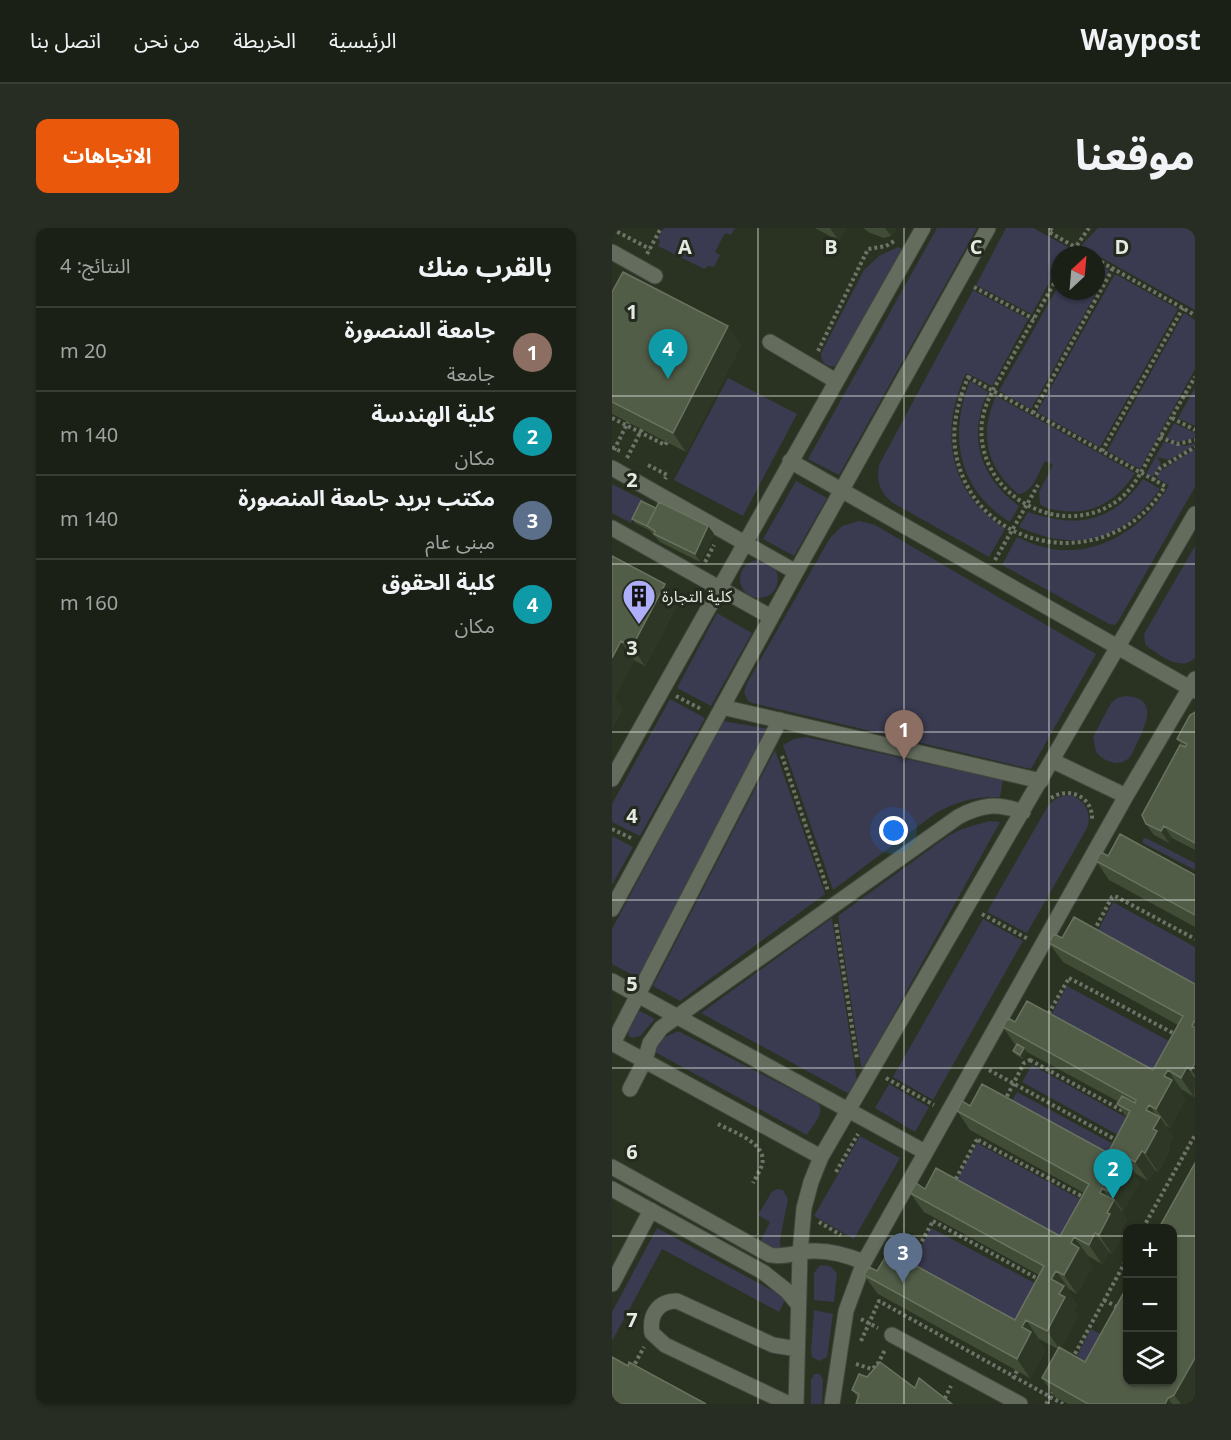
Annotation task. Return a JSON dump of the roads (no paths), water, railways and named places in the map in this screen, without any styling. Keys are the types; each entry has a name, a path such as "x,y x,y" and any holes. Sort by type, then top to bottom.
{"street":[{"path":"612,779 923,228"},
{"path":"612,909 841,490 988,228"},
{"path":"612,252 656,276"},
{"path":"770,342 836,381"},
{"path":"790,461 1118,648 1193,686 1126,796 864,1262 851,1292 846,1311 832,1404"},
{"path":"612,468 796,572"},
{"path":"796,1404 797,1303 803,1221 811,1182 821,1157 1195,514"},
{"path":"612,528 771,617"},
{"path":"719,712 780,720 1041,781"},
{"path":"780,720 612,1043 821,1157"},
{"path":"1053,761 1126,796"},
{"path":"630,1089 655,1035 668,1022 958,817 973,809 989,806 1005,806 1023,812"},
{"path":"612,981 848,1112 925,1152"},
{"path":"612,1167 770,1255 785,1257 826,1251 864,1262"},
{"path":"649,1209 642,1194 650,1188"},
{"path":"612,1189 763,1272 797,1303"},
{"path":"649,1209 664,1208 667,1198"},
{"path":"612,1284 649,1209"},
{"path":"789,1404 665,1345 652,1333 651,1318 655,1310 669,1301 677,1301 773,1345 796,1349"},
{"path":"892,1335 1020,1404"}],"place":[{"name":"كلية الحقوق","path":"668,379"},
{"name":"كلية التجارة","path":"639,625"},
{"name":"جامعة المنصورة","path":"904,760"},
{"name":"كلية الهندسة","path":"1113,1199"},
{"name":"مكتب بريد جامعة المنصورة","path":"903,1283"}]}
